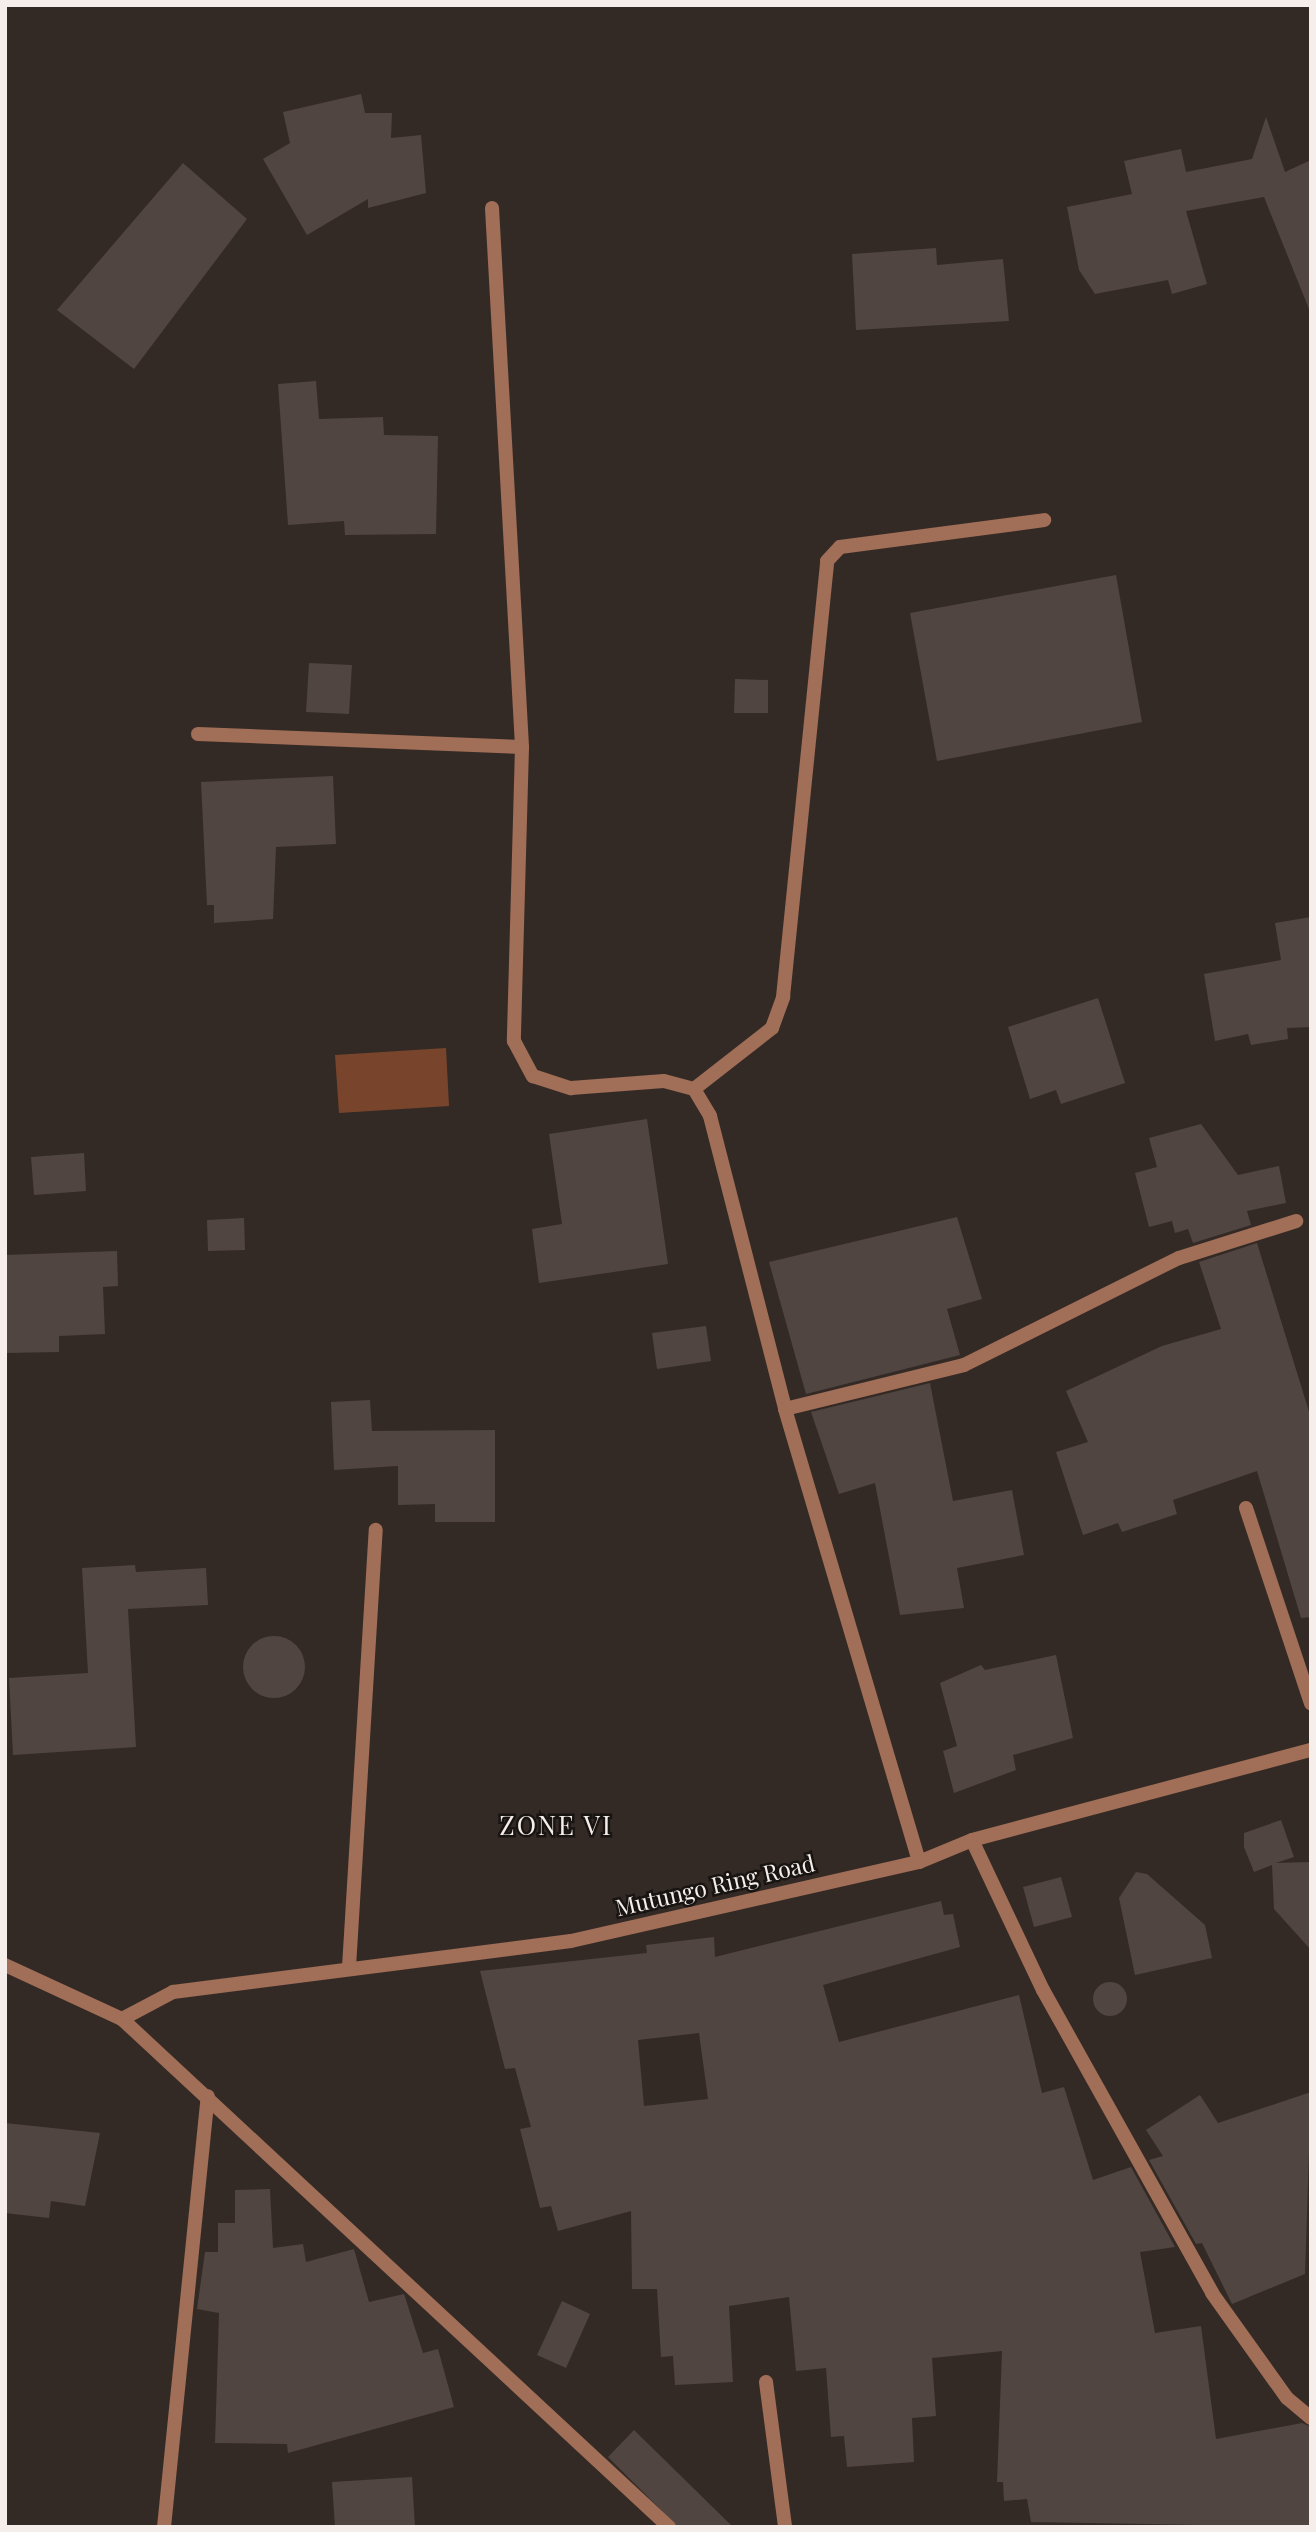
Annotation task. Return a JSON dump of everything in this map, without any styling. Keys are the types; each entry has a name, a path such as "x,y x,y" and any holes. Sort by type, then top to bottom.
{"street":[{"path":"492,208 523,747 514,1041 533,1076 571,1088 664,1081 694,1089 710,1116 785,1409 919,1862"},
{"path":"694,1089 772,1028 783,997 827,561 841,547 1044,520"},
{"path":"198,734 523,747"},
{"path":"785,1409 964,1365 1179,1258 1296,1221"},
{"path":"1245,1508 1311,1703"},
{"path":"349,1967 376,1530"},
{"name":"Mutungo Ring Road","path":"122,2019 173,1992 349,1967 570,1941 919,1862 972,1840 1311,1750"},
{"path":"972,1840 1043,1990 1212,2293 1287,2398 1311,2418"},
{"path":"5,1965 122,2019 208,2096 669,2527"},
{"path":"164,2527 208,2096"},
{"path":"766,2382 785,2527"}],"shaded area":[{"path":"446,1048 449,1106 339,1113 335,1055"}],"building":[{"path":"361,94 365,113 392,113 391,138 421,135 426,193 368,208 368,199 307,235 263,159 290,143 283,112"},
{"path":"1266,117 1285,172 1311,160 1311,314 1264,197 1186,211 1207,284 1172,294 1168,280 1095,294 1079,270 1067,207 1132,194 1124,161 1181,149 1186,172 1252,159"},
{"path":"183,163 247,219 134,369 57,310"},
{"path":"936,248 937,265 1003,259 1009,321 856,330 852,254"},
{"path":"316,381 319,419 383,417 384,435 438,436 436,534 345,535 344,521 288,525 278,384"},
{"path":"1116,575 1142,722 937,761 910,613"},
{"path":"309,663 352,665 349,714 306,712"},
{"path":"735,679 768,680 768,713 734,713"},
{"path":"333,776 336,844 276,847 273,919 214,923 214,905 207,905 201,782"},
{"path":"1311,917 1311,1027 1287,1028 1288,1039 1251,1045 1248,1034 1215,1041 1204,974 1281,960 1275,923"},
{"path":"1098,998 1125,1083 1061,1104 1056,1090 1030,1099 1008,1027"},
{"path":"647,1119 668,1264 539,1283 532,1229 562,1224 549,1134"},
{"path":"1201,1124 1238,1175 1279,1166 1286,1203 1247,1211 1251,1225 1193,1243 1188,1229 1175,1233 1172,1221 1149,1227 1135,1173 1157,1167 1149,1138"},
{"path":"84,1153 86,1191 34,1195 31,1157"},
{"path":"957,1217 982,1299 947,1309 960,1355 806,1394 769,1262"},
{"path":"244,1218 245,1250 208,1251 207,1220"},
{"path":"1257,1243 1311,1418 1311,1617 1301,1618 1257,1471 1173,1500 1177,1514 1122,1532 1118,1523 1083,1535 1056,1452 1088,1442 1066,1391 1162,1346 1221,1329 1199,1262"},
{"path":"117,1251 118,1286 103,1287 105,1334 59,1336 59,1352 5,1353 5,1255"},
{"path":"706,1326 711,1361 657,1369 652,1333"},
{"path":"930,1383 953,1501 1012,1490 1024,1555 957,1568 964,1608 900,1615 875,1483 839,1494 811,1412"},
{"path":"370,1400 372,1431 495,1430 495,1522 435,1522 435,1504 398,1505 398,1466 334,1470 331,1402"},
{"path":"135,1565 136,1572 206,1568 208,1605 128,1609 136,1747 13,1755 9,1678 88,1673 82,1568"},
{"path":"268,1636 280,1636 296,1645 303,1655 303,1679 296,1689 280,1698 268,1698 257,1693 248,1684 243,1673 243,1661 248,1650 257,1641"},
{"path":"1056,1655 1073,1738 1013,1755 1016,1770 954,1793 943,1751 957,1746 940,1683 981,1665 985,1670"},
{"path":"1281,1820 1294,1857 1276,1863 1311,1862 1311,1950 1274,1909 1272,1865 1254,1872 1244,1847 1244,1833"},
{"path":"1136,1872 1147,1874 1205,1925 1212,1958 1135,1975 1119,1898"},
{"path":"1061,1877 1072,1917 1034,1927 1023,1887"},
{"path":"941,1901 944,1915 953,1914 960,1947 823,1985 839,2042 1019,1995 1042,2093 1064,2087 1093,2180 1131,2167 1175,2247 1140,2252 1155,2333 1201,2326 1216,2439 1302,2423 1311,2427 1311,2527 1031,2522 1027,2499 1004,2501 1003,2482 997,2482 1002,2351 932,2358 936,2416 912,2418 914,2462 847,2467 844,2436 831,2437 826,2368 796,2371 789,2297 729,2306 733,2382 675,2385 673,2356 661,2357 657,2289 632,2289 631,2211 558,2231 551,2206 540,2208 520,2129 531,2127 515,2068 505,2069 480,1971 647,1953 646,1945 714,1937 715,1957","holes":["699,2033 708,2099 644,2106 638,2040"]},
{"path":"1110,1982 1122,1987 1127,1999 1122,2011 1110,2016 1098,2011 1093,1999 1098,1987"},
{"path":"1311,2092 1305,2274 1232,2304 1202,2243 1196,2244 1149,2160 1163,2156 1146,2130 1200,2095 1218,2123"},
{"path":"5,2123 100,2133 85,2206 51,2201 49,2218 5,2213"},
{"path":"270,2189 273,2248 303,2244 306,2262 354,2249 369,2302 404,2294 423,2353 438,2349 454,2407 288,2453 287,2444 215,2443 219,2313 197,2309 205,2252 218,2252 218,2223 235,2223 235,2190"},
{"path":"562,2301 590,2314 566,2368 537,2355"},
{"path":"634,2430 733,2527 678,2527 608,2457"},
{"path":"412,2477 415,2527 335,2527 332,2482"}],"district":[{"name":"ZONE VI","path":"556,1825"}]}
